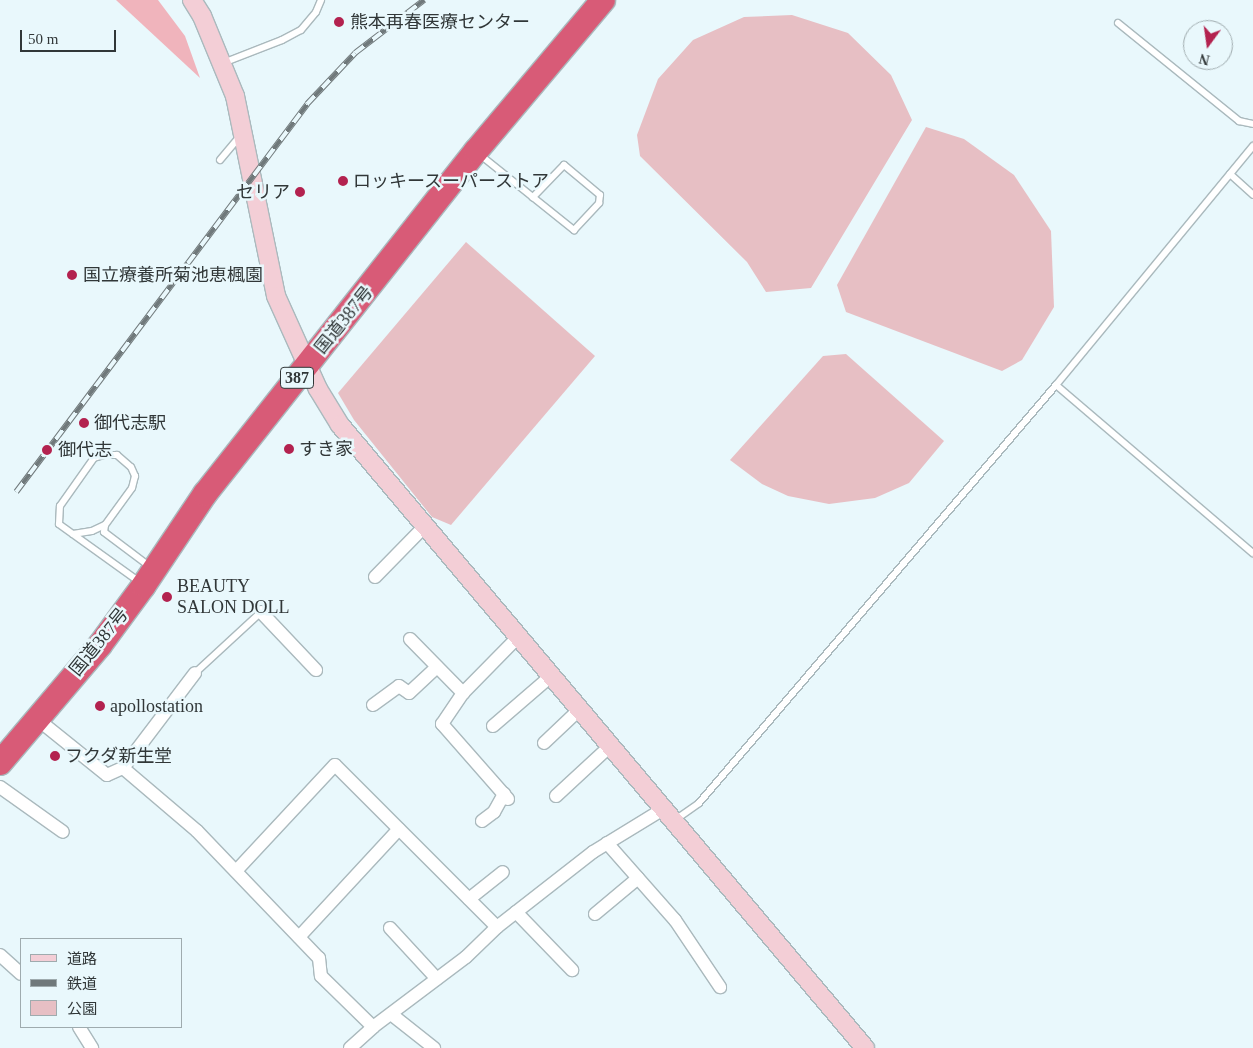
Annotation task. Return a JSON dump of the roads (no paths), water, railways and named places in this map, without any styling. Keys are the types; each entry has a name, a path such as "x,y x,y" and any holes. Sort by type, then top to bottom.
{"highway":[{"name":"国道387号","path":"0,761 100,645 205,494 476,151 603,0"}],"street":[{"path":"192,0 222,63 234,96 276,296 318,389 340,425 518,638 670,814 865,1048"},
{"path":"375,577 425,526"},
{"path":"261,612 316,670"},
{"path":"482,821 494,812 506,796 442,724 463,693 518,638"},
{"path":"410,639 463,693"},
{"path":"373,705 399,686 409,693 437,667"},
{"path":"36,718 107,775 123,768 195,674"},
{"path":"493,726 551,676"},
{"path":"544,743 580,709"},
{"path":"556,796 611,745"},
{"path":"236,871 335,765 497,927"},
{"path":"123,768 197,831 236,871 319,958 321,976 373,1027"},
{"path":"0,787 63,832"},
{"path":"350,1048 373,1027 466,957 497,927 607,843 670,814"},
{"path":"299,937 399,830"},
{"path":"607,843 675,920 720,987"},
{"path":"469,899 503,872"},
{"path":"595,914 638,878"},
{"path":"516,912 572,970"},
{"path":"390,928 437,979"},
{"path":"0,955 20,973"},
{"path":"391,1014 434,1048"},
{"path":"80,1028 84,1031 92,1048"}],"lane":[{"path":"222,63 301,30 316,12 321,0"},
{"path":"1118,23 1239,121 1253,124"},
{"path":"220,160 242,134"},
{"path":"670,814 699,803 1056,385 1253,146"},
{"path":"476,151 533,197 574,230 599,203 600,195 564,165 533,197"},
{"path":"1230,174 1253,195"},
{"path":"1056,385 1253,553"},
{"path":"73,534 92,531 104,525 132,488 135,476 131,467 117,455 104,455 94,458 60,506 59,524 73,534 149,577"},
{"path":"104,525 104,532 149,577"},
{"path":"195,674 261,612"}],"railway":[{"path":"16,492 307,104 355,53 424,0"}],"place":[{"name":"熊本再春医療センター","path":"339,22"},
{"name":"ロッキースーパーストア","path":"343,181"},
{"name":"セリア","path":"300,192"},
{"name":"国立療養所菊池恵楓園","path":"72,275"},
{"name":"御代志駅","path":"84,423"},
{"name":"すき家","path":"289,449"},
{"name":"御代志","path":"47,450"},
{"name":"BEAUTY SALON DOLL","path":"167,597"},
{"name":"apollostation","path":"100,706"},
{"name":"フクダ新生堂","path":"55,756"}]}
